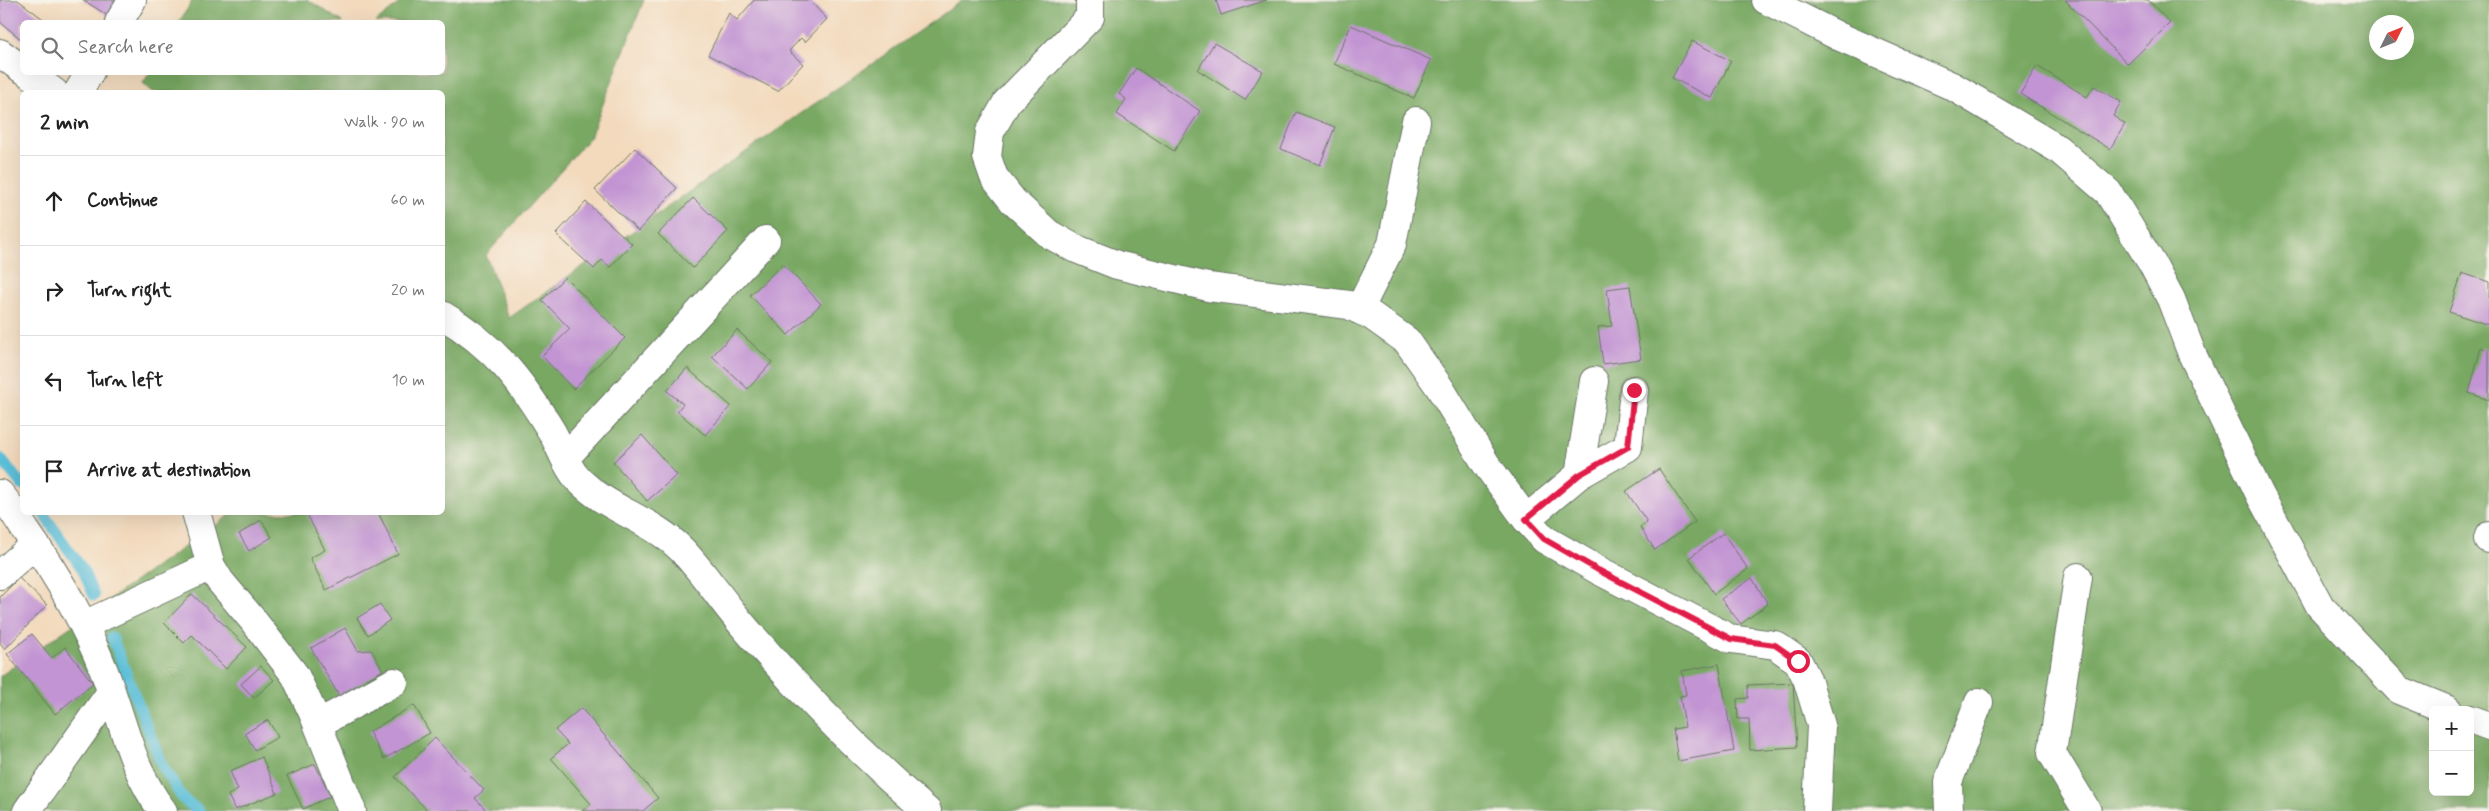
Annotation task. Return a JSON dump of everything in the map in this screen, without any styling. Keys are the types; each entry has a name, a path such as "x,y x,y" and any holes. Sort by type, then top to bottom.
{"street":[{"path":"120,20 132,0"},
{"path":"1090,0 1090,17 1007,102 990,132 987,157 994,176 1013,201 1049,234 1074,248 1117,265 1208,287 1349,305 1372,316 1407,341 1440,388 1486,464 1526,519 1544,539 1598,570 1731,639 1775,645 1798,661 1808,679 1821,725 1817,811"},
{"path":"1766,0 1838,36 1952,86 2058,149 2108,192 2167,290 2192,354 2260,495 2320,606 2399,690 2438,706"},
{"path":"0,53 20,68"},
{"path":"31,75 51,90"},
{"path":"79,90 88,75"},
{"path":"1359,310 1392,244 1416,121"},
{"path":"566,457 766,240"},
{"path":"445,317 492,351 530,395 575,476 593,495 663,532 683,551 746,629 818,708 881,771 927,811"},
{"path":"1579,475 1594,381"},
{"path":"1526,519 1579,475 1628,447 1634,390"},
{"path":"0,494 35,544 84,625 141,773 152,797 163,811"},
{"path":"197,515 211,566 220,582 252,619 295,675 318,724 352,811"},
{"path":"0,575 35,544"},
{"path":"84,625 211,566"},
{"path":"2078,577 2052,753 2088,811"},
{"path":"318,724 394,682"},
{"path":"27,811 111,692"},
{"path":"1949,811 1948,782 1979,702"},
{"path":"2474,720 2489,726"}],"green space":[{"path":"193,0 308,0 340,20 180,20"},
{"path":"403,0 644,0 590,137 486,255 509,318 963,0 2489,0 2489,811 0,811 0,676 230,515 445,515 445,90 151,90 143,83 148,75 445,75 445,20 378,20"}],"building":[{"path":"0,0 18,0 44,20 20,20 20,38 0,22"},
{"path":"83,0 131,0 119,20 115,20"},
{"path":"754,0 809,0 827,19 805,42 801,38 789,51 803,64 778,91 708,55 729,13 737,20"},
{"path":"1216,0 1267,0 1221,15"},
{"path":"2065,0 2148,0 2170,23 2128,64"},
{"path":"1351,25 1431,60 1414,98 1334,64"},
{"path":"1692,41 1731,61 1712,98 1672,78"},
{"path":"1214,43 1263,71 1245,100 1198,70"},
{"path":"2037,66 2087,97 2094,86 2121,102 2113,116 2125,124 2110,149 2020,94"},
{"path":"1136,68 1200,111 1174,151 1117,114 1126,99 1119,94"},
{"path":"1296,112 1335,127 1320,165 1281,149"},
{"path":"635,148 677,188 638,231 595,190"},
{"path":"693,198 728,231 693,268 658,234"},
{"path":"586,202 632,244 610,267 602,260 594,269 556,234"},
{"path":"783,264 821,304 788,335 750,295"},
{"path":"2462,273 2489,282 2489,325 2449,312"},
{"path":"565,277 625,338 573,389 542,356 570,329 542,300"},
{"path":"1630,286 1641,359 1603,364 1598,327 1612,326 1607,289"},
{"path":"737,330 772,362 748,389 712,356"},
{"path":"2481,347 2489,351 2489,400 2469,393"},
{"path":"687,368 731,406 705,435 677,411 683,404 667,391"},
{"path":"642,435 677,475 647,501 613,462"},
{"path":"1659,469 1695,522 1655,550 1640,527 1647,522 1626,491"},
{"path":"308,515 379,515 398,554 326,590 310,558 325,550"},
{"path":"261,520 272,537 249,551 239,534"},
{"path":"1723,533 1748,569 1714,594 1689,558"},
{"path":"19,578 47,605 5,649 0,643 0,597"},
{"path":"1752,578 1768,604 1741,624 1721,599"},
{"path":"192,594 247,647 226,669 192,635 184,643 164,623"},
{"path":"380,604 390,620 368,635 357,618"},
{"path":"345,628 358,651 371,650 383,670 339,696 311,648"},
{"path":"32,634 52,658 65,647 93,683 55,714 7,654"},
{"path":"1719,664 1734,751 1678,761 1673,729 1685,727 1680,696 1686,695 1682,671"},
{"path":"261,666 274,680 254,698 241,684"},
{"path":"1793,683 1797,747 1750,750 1749,719 1738,719 1737,699 1748,698 1748,685"},
{"path":"414,705 430,733 384,759 369,732"},
{"path":"581,708 658,798 643,811 582,811 591,804 551,758 568,744 555,730"},
{"path":"268,720 278,737 255,750 245,733"},
{"path":"435,738 484,790 475,798 487,811 428,811 395,777"},
{"path":"262,757 277,793 235,810 228,795 238,790 230,771"},
{"path":"315,764 331,796 303,809 287,776"}],"waterway":[{"path":"0,458 20,483"},
{"path":"44,515 83,570 94,596"},
{"path":"112,637 162,765 183,799 199,811"}],"route":[{"path":"1634,390 1628,447 1579,475 1526,519 1544,539 1598,570 1731,639 1775,645 1798,661"}]}
